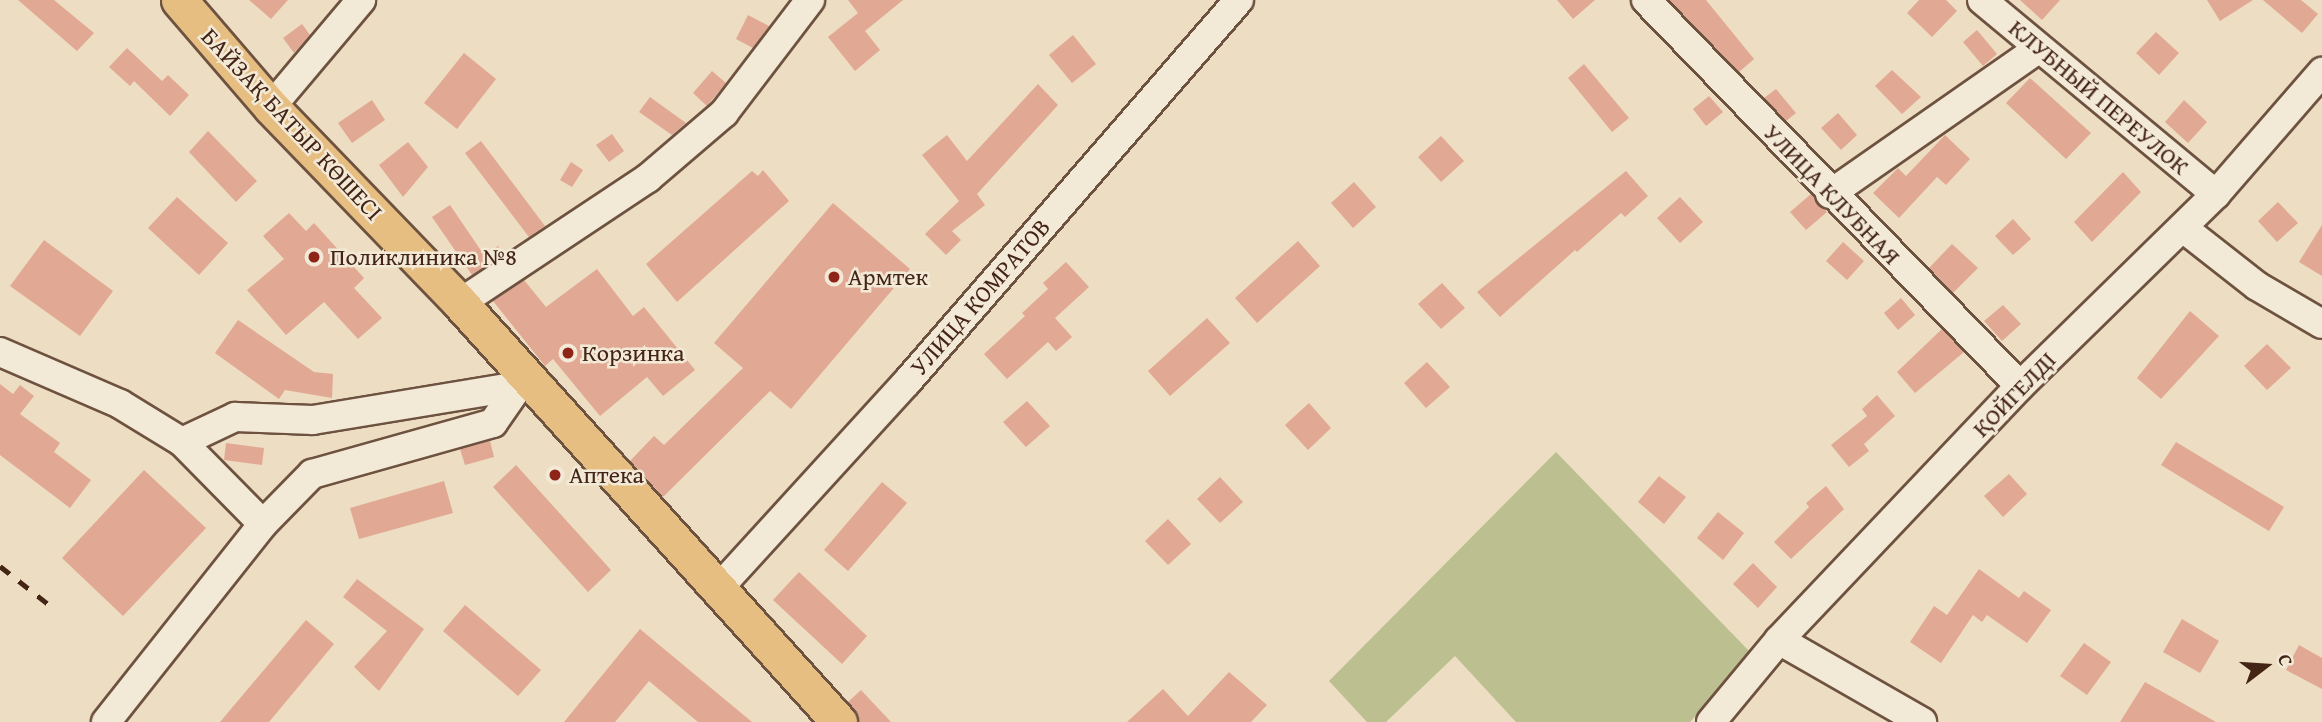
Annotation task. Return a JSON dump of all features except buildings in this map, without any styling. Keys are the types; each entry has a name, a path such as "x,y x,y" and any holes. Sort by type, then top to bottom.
{"main road":[{"name":"БАЙЗАҚ БАТЫР КӨШЕСІ","path":"179,0 271,107 460,303 522,381 839,722"}],"street":[{"path":"271,107 361,0"},
{"path":"460,303 667,162 724,113 810,0"},
{"name":"УЛИЦА КОМРАТОВ","path":"717,590 906,382 1239,0"},
{"name":"УЛИЦА КЛУБНАЯ","path":"1646,0 1830,194 2020,386"},
{"name":"КЛУБНЫЙ ПЕРЕУЛОК","path":"1982,0 2216,194"},
{"path":"1830,194 2038,49"},
{"name":"ҚОЙГЕЛДІ","path":"1711,722 1779,640 2020,386 2216,194 2322,72"},
{"path":"2182,228 2257,286 2322,324"},
{"path":"0,352 120,404 182,442 263,524"},
{"path":"182,442 235,417 313,420 522,381"},
{"path":"106,722 263,524 313,474 493,423 522,381"},
{"path":"1779,640 1922,722"}],"green space":[{"path":"1556,452 1752,654 1690,722 1516,722 1455,656 1386,722 1367,722 1329,681"}],"railway":[{"path":"0,566 52,607"}],"place":[{"name":"Поликлиника №8","path":"314,257"},
{"name":"Армтек","path":"834,277"},
{"name":"Корзинка","path":"568,353"},
{"name":"Аптека","path":"555,475"}]}
